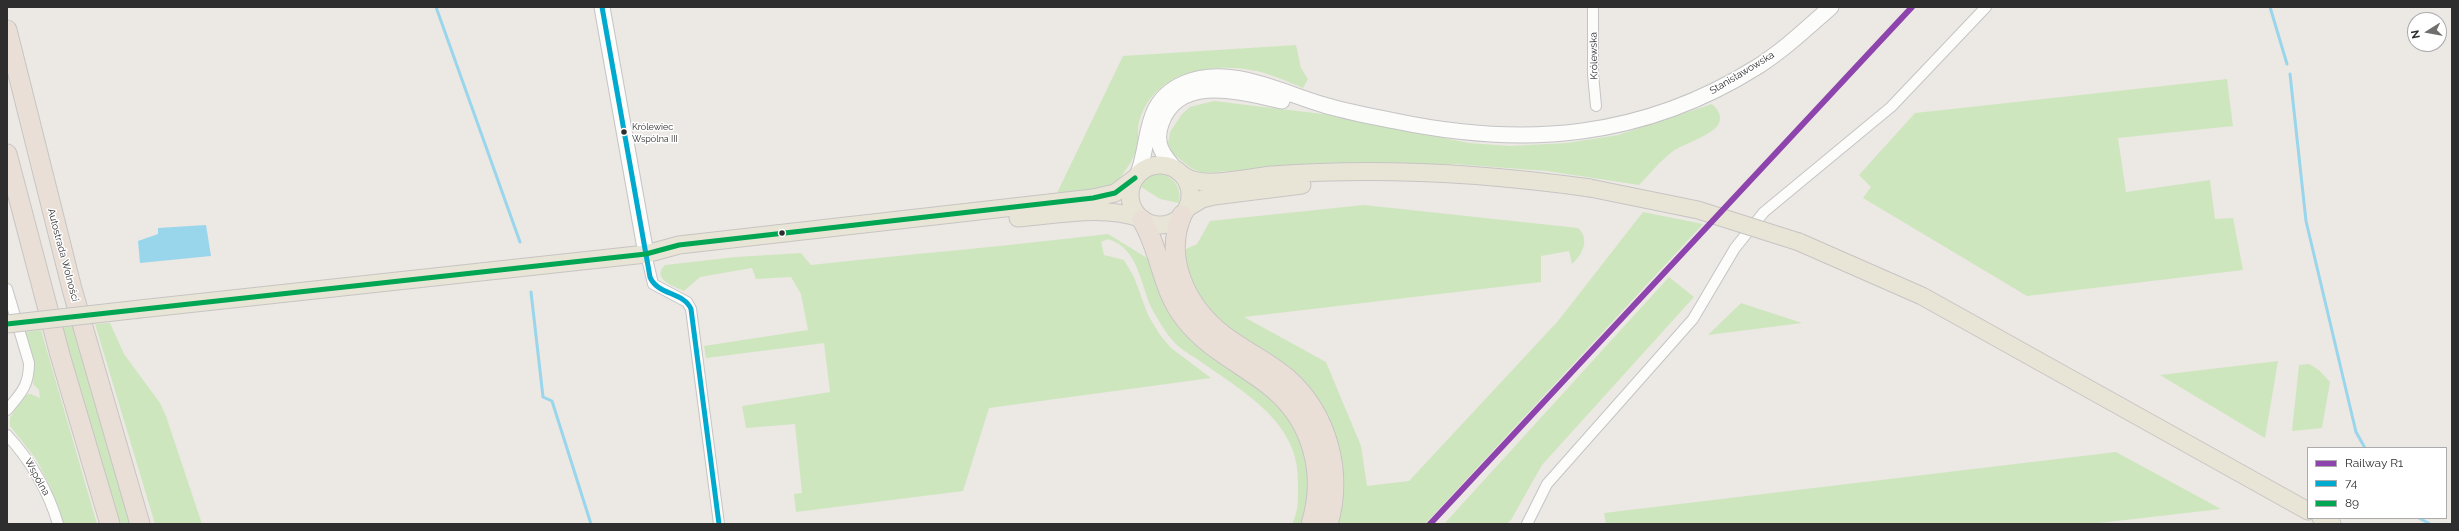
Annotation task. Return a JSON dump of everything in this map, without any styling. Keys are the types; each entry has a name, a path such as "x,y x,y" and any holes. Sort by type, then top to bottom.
{"highway":[{"name":"Autostrada Wolności","path":"7,30 70,282 140,524"},
{"path":"7,154 60,355 110,524"},
{"path":"1184,212 1177,230 1175,257 1180,277 1194,304 1209,323 1222,334 1288,380 1306,399 1319,421 1329,447 1333,470 1332,505 1328,524"},
{"path":"1141,219 1153,238 1167,289 1183,317 1206,342 1281,395 1302,423 1312,443 1318,478 1317,500 1311,524"}],"main road":[{"path":"7,324 646,254 679,245 1103,196 1115,193 1144,169 1156,165 1169,166 1190,180 1218,182 1272,175 1390,171 1470,175 1547,182 1590,188 1698,210 1800,242 1922,296 2307,510"},
{"path":"1179,172 1190,195 1184,212"},
{"path":"646,254 669,256 948,223 1089,211 1119,212 1156,225 1163,225 1202,199 1214,196 1283,186 1470,175"},
{"path":"1136,176 1130,191 1130,199 1131,206 1141,219"},
{"path":"2323,519 2332,524"}],"street":[{"path":"602,7 646,254 653,284 687,302 692,308 719,524"},
{"name":"Królewska","path":"1593,7 1593,74 1596,106"},
{"name":"Stanisławowska","path":"1326,106 1416,126 1500,136 1573,134 1641,120 1718,89 1757,67 1785,47 1831,7"},
{"path":"1527,524 1547,484 1693,320 1735,248 1764,212 1891,107 1986,7"},
{"path":"1136,176 1145,155 1148,123 1154,111 1169,93 1189,81 1208,77 1236,79 1326,106"},
{"path":"1179,172 1161,151 1158,135 1162,121 1170,108 1190,94 1202,90 1221,89 1288,102 1326,106"},
{"path":"7,289 29,364 29,373 27,384 7,410"},
{"name":"Wspólna","path":"7,435 25,455 42,482 58,524"}],"green space":[{"path":"1296,45 1301,68 1308,79 1303,88 1264,73 1234,68 1200,70 1184,75 1169,82 1156,92 1146,105 1139,122 1138,143 1133,157 1127,168 1112,187 1057,193 1123,56"},
{"path":"2227,79 2233,126 2118,138 2126,192 2210,180 2215,219 2233,218 2243,270 2027,296 1863,198 1871,187 1859,175 1915,113"},
{"path":"1214,101 1331,115 1469,143 1510,146 1567,143 1618,135 1712,104 1718,111 1720,119 1718,125 1709,133 1672,152 1659,163 1639,185 1547,171 1454,164 1274,168 1202,173 1191,168 1172,153 1168,143 1170,132 1182,114 1190,107"},
{"path":"1156,173 1167,176 1175,182 1179,191 1179,203 1160,199 1138,185 1149,175"},
{"path":"1364,205 1578,228 1584,237 1584,246 1582,251 1572,264 1569,251 1541,256 1541,282 1244,317 1326,362 1361,446 1367,486 1409,481 1558,321 1643,212 1703,224 1425,524 1335,524 1341,490 1241,340 1198,300 1182,251 1197,244 1210,221"},
{"path":"1108,234 1147,258 1148,261 1153,259 1287,409 1311,464 1305,524 1292,524 1298,504 1296,462 1290,443 1279,426 1266,411 1250,397 1173,341 1153,311 1138,269 1133,260 1127,251 1119,244 1108,239 1101,242 1104,255 1124,260 1134,277 1148,315 1160,335 1171,348 1211,378 989,408 963,491 796,512 794,494 802,493 795,424 746,428 742,406 830,392 824,343 706,358 704,346 808,330 801,294 791,277 756,279 752,268 700,277 684,291 669,284 662,278 661,274 661,270 665,265 736,257 801,253 811,265"},
{"path":"1669,277 1694,297 1542,465 1511,520 1506,524 1444,524"},
{"path":"1741,303 1802,323 1708,335"},
{"path":"110,323 124,354 160,403 166,416 202,524 155,524 95,324"},
{"path":"76,326 134,524 117,524 58,328"},
{"path":"41,330 97,524 63,524 50,486 36,459 10,426 10,418 24,395 31,394 40,398 39,390 33,384 34,367 25,332"},
{"path":"2278,361 2265,438 2160,375"},
{"path":"2309,364 2319,370 2330,382 2322,428 2292,431 2299,365"},
{"path":"2116,452 2221,509 2090,524 1606,524 1604,513"}],"water":[{"path":"206,225 211,256 140,263 138,241 158,234 158,228"}],"waterway":[{"path":"436,7 520,242"},
{"path":"2270,7 2287,64"},
{"path":"2290,74 2306,221 2356,432 2364,447"},
{"path":"531,292 543,397 552,401 591,524"},
{"path":"2421,519 2430,524"}],"rail line":[{"name":"R1","path":"1430,524 1912,7"}],"transit line":[{"name":"74","path":"602,7 650,277 653,283 658,287 683,299 688,303 691,309 719,524"},
{"name":"89","path":"7,324 646,254 679,245 1093,198 1115,193 1135,178"}],"place":[{"name":"Królewiec Wspólna III","path":"624,132"}]}
